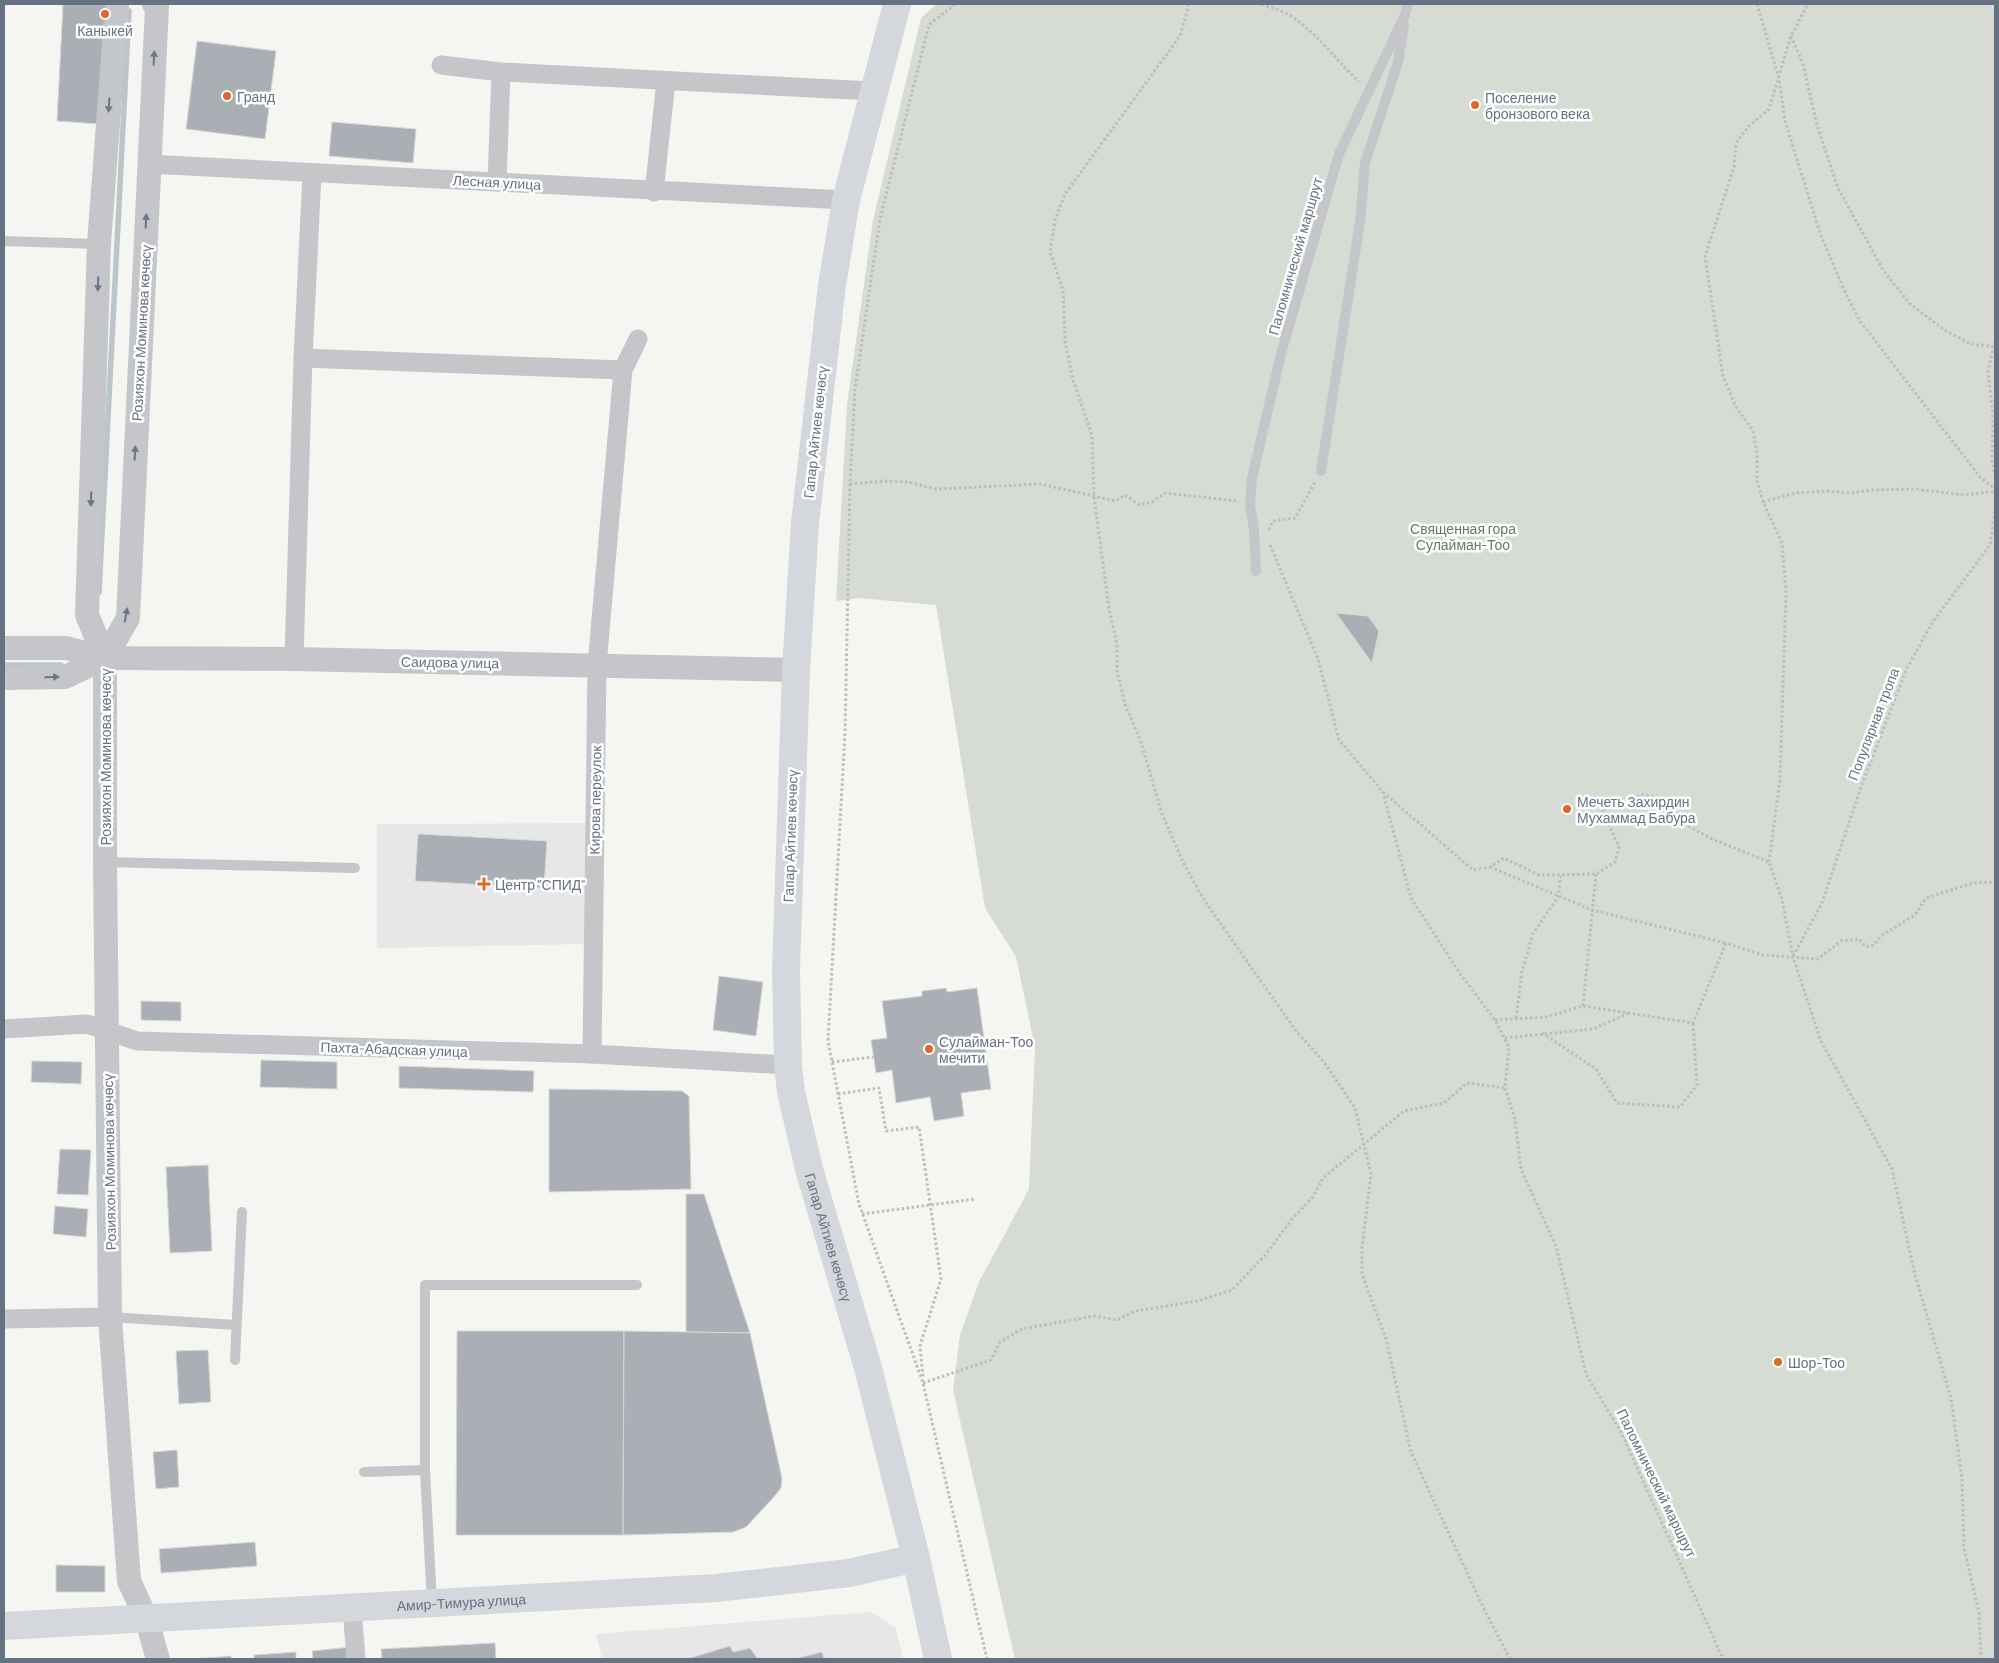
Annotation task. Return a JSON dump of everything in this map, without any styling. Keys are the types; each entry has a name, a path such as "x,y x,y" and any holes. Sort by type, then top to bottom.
{"main road":[{"name":"Гапар Айтиев көчөсү","path":"896,4 872,91 846,200 832,285 808,495 796,670 786,971 788,1065 791,1092 809,1169 868,1368 916,1558 938,1659"},
{"name":"Амир-Тимура улица","path":"4,1626 716,1588 850,1573 916,1558"}],"street":[{"name":"Розияхон Моминова көчөсү","path":"117,4 99,244 87,615 105,658 105,862 110,1317 129,1581 146,1618 158,1659"},
{"name":"Розияхон Моминова көчөсү","path":"105,658 128,618 148,164 157,6 154,4"},
{"path":"440,66 500,72 872,91"},
{"path":"497,182 500,72"},
{"path":"654,192 666,80"},
{"name":"Лесная улица","path":"148,164 654,192 846,200"},
{"path":"294,660 312,174"},
{"name":"Кирова переулок","path":"592,1054 597,665 624,370 638,339"},
{"path":"304,358 624,370"},
{"name":"Саидова улица","path":"4,648 66,648 105,658 597,665 796,670"},
{"name":"Саидова улица","path":"4,678 65,677 105,658"},
{"name":"Пахта-Абадская улица","path":"4,1029 87,1024 137,1041 592,1054 788,1065"},
{"path":"4,1319 110,1317"},
{"path":"352,1608 356,1659"}],"lane":[{"name":"Паломнический маршрут","path":"1256,572 1254,528 1250,505 1252,478 1282,350 1339,154 1405,15 1408,4"},
{"path":"1321,470 1360,222 1365,163 1398,62 1405,15"},
{"path":"4,241 99,244"},
{"path":"105,862 355,868"},
{"path":"235,1360 242,1212"},
{"path":"432,1604 425,1470 425,1284 637,1285"},
{"path":"110,1317 236,1325"},
{"path":"364,1472 425,1470"}],"path":[{"path":"955,4 929,25 880,219 855,389 850,484 845,733 828,1041 862,1214 923,1383 987,1659"},
{"path":"1188,4 1180,36 1065,194 1055,220 1050,252 1063,290 1065,341 1073,380 1092,435 1094,497 1109,609 1117,644 1117,671 1162,814 1184,864 1203,898 1297,1032 1324,1062 1355,1108 1371,1174 1362,1248 1362,1274 1386,1340 1410,1452 1484,1609 1510,1659"},
{"path":"1262,4 1290,15 1323,42 1337,60 1369,91"},
{"path":"1758,4 1779,79 1788,130 1820,233 1844,292 1860,321 1911,384 1980,477 1995,490"},
{"path":"1808,4 1791,36 1769,109 1748,127 1736,143 1734,167 1706,256 1722,376 1736,407 1753,430 1757,456 1757,480 1763,502 1782,543 1786,591 1780,780 1769,862 1782,899 1793,957 1821,1041 1892,1169 1914,1271 1951,1398 1962,1478 1964,1548 1979,1613 1981,1659"},
{"path":"1791,36 1803,64 1817,126 1838,188 1883,270 1910,304 1946,331 1971,344 1995,347"},
{"path":"1995,341 1988,371 1993,414 1990,437 1995,477"},
{"path":"1272,521 1295,518 1321,470"},
{"path":"850,484 886,481 908,482 936,489 1040,484 1115,501 1125,494 1139,504 1152,502 1165,493 1229,498 1250,505"},
{"path":"1763,502 1795,493 1826,491 1851,493 1872,490 1914,489 1965,495 1995,490"},
{"name":"Популярная тропа","path":"1793,957 1822,903 1860,787 1907,668 1934,620 1990,545 1995,510"},
{"name":"Паломнический маршрут","path":"1254,528 1267,538 1303,619 1318,659 1338,740 1383,792 1411,898 1461,975 1495,1020 1509,1047 1505,1088 1515,1120 1521,1169 1556,1246 1586,1374 1622,1434 1723,1659"},
{"path":"1383,792 1473,870 1490,867 1504,858 1540,875 1596,874 1615,862 1619,847 1602,810 1644,794 1665,800 1681,822 1712,839 1769,862"},
{"path":"1490,867 1592,910 1726,943 1764,956 1818,959 1841,941 1859,939 1866,947 1874,945 1880,936 1915,915 1926,898 1973,883 1995,882"},
{"path":"1516,1018 1522,971 1533,934 1558,897 1561,874"},
{"path":"1583,1006 1596,874"},
{"path":"1542,1033 1596,1069 1617,1103 1680,1107 1697,1085 1694,1023 1726,943"},
{"path":"1495,1020 1546,1017 1583,1006 1694,1023"},
{"path":"1505,1038 1593,1029 1632,1013"},
{"path":"832,1062 874,1057"},
{"path":"923,1383 992,1360 1000,1342 1022,1329 1094,1316 1117,1320 1135,1311 1197,1301 1232,1290 1267,1253 1292,1219 1312,1198 1323,1178 1404,1110 1444,1103 1467,1083 1505,1088"},
{"path":"838,1094 879,1088 886,1132 919,1127 941,1279 920,1346 923,1383"},
{"path":"862,1214 976,1199"}],"shaded area":[{"name":"Центр \"СПИД\"","path":"597,823 587,944 377,948 377,824"},
{"path":"871,1612 896,1628 903,1659 602,1659 596,1634"}],"green space":[{"name":"Священная гора Сулайман-Тоо","path":"937,4 1995,4 1995,1659 1015,1659 953,1390 960,1335 979,1282 1029,1189 1035,1047 1016,957 985,908 936,605 859,598 836,601 847,404 873,220 921,18"}],"building":[{"path":"63,4 106,4 99,124 57,121"},
{"path":"197,41 276,51 265,139 186,129"},
{"path":"332,122 416,129 413,163 329,156"},
{"path":"1336,613 1368,616 1379,631 1372,663"},
{"path":"418,834 547,841 544,888 415,881"},
{"path":"719,976 763,982 756,1036 713,1030"},
{"name":"Сулайман-Тоо мечити","path":"946,988 947,992 977,988 991,1089 961,1093 964,1116 934,1121 930,1097 896,1103 892,1070 876,1073 871,1040 887,1038 882,1001 922,996 922,991"},
{"path":"141,1001 181,1002 181,1021 141,1020"},
{"path":"261,1060 337,1062 337,1089 260,1087"},
{"path":"32,1061 82,1062 81,1084 31,1082"},
{"path":"399,1066 534,1071 533,1092 399,1088"},
{"path":"549,1089 682,1091 689,1096 691,1189 549,1192"},
{"path":"60,1149 91,1150 88,1195 57,1194"},
{"path":"208,1165 212,1251 170,1253 166,1167"},
{"path":"686,1194 704,1194 750,1333 686,1332"},
{"path":"55,1206 88,1209 86,1237 53,1234"},
{"path":"457,1331 624,1331 623,1535 456,1535"},
{"path":"624,1331 750,1333 782,1478 781,1488 746,1527 733,1532 623,1535"},
{"path":"208,1350 211,1402 179,1404 176,1351"},
{"path":"177,1450 179,1487 156,1489 153,1452"},
{"path":"255,1542 257,1566 161,1573 159,1549"},
{"path":"56,1565 105,1566 105,1592 56,1592"},
{"path":"495,1643 496,1659 382,1659 381,1649"},
{"path":"730,1646 733,1652 750,1648 758,1659 687,1659"},
{"path":"351,1647 352,1659 313,1659 312,1651"},
{"path":"296,1652 296,1659 254,1659 254,1655"},
{"path":"822,1652 824,1659 794,1659"},
{"path":"231,1656 231,1659 194,1659"}],"waterway":[{"path":"99,592 129,11"},
{"path":"4,665 61,665"}],"place":[{"name":"Каныкей","path":"105,14"},
{"name":"Гранд","path":"227,96"},
{"name":"Поселение бронзового века","path":"1475,105"},
{"name":"Мечеть Захирдин Мухаммад Бабура","path":"1567,809"},
{"name":"Центр \"СПИД\"","path":"484,884"},
{"name":"Сулайман-Тоо мечити","path":"929,1049"},
{"name":"Шор-Тоо","path":"1778,1362"}]}
